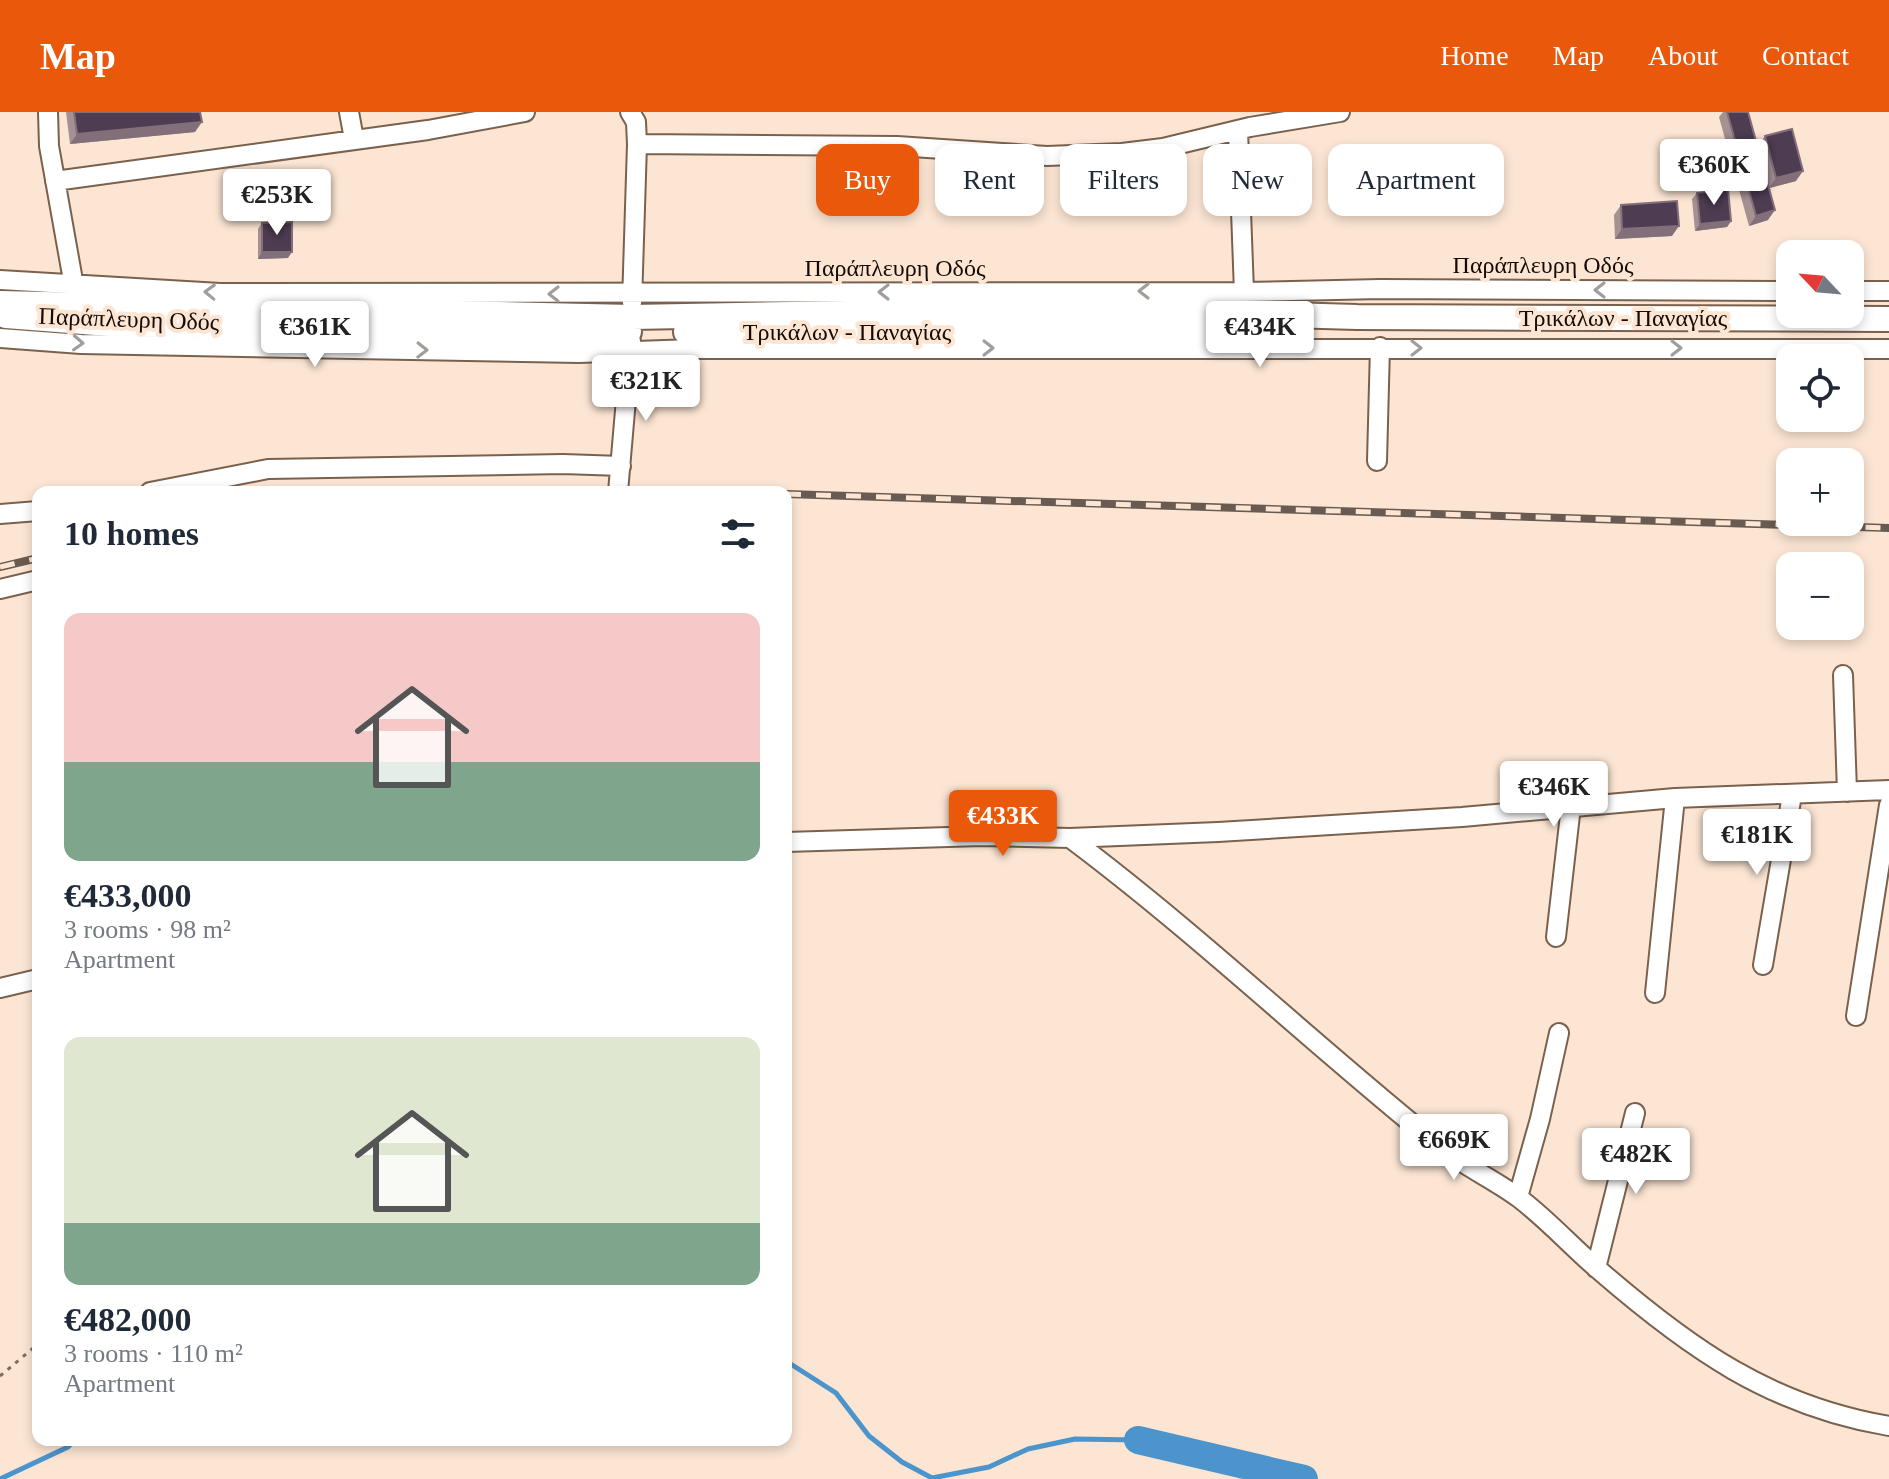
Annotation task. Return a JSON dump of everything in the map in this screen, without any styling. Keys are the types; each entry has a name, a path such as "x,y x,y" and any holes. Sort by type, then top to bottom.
{"main road":[{"name":"Τρικάλων - Παναγίας","path":"0,303 631,323 1169,332 1357,317 1889,319"},
{"name":"Τρικάλων - Παναγίας","path":"0,315 109,324 584,334 631,323"}],"street":[{"path":"48,112 55,181 74,286"},
{"path":"349,112 354,139"},
{"path":"55,181 428,130 525,112"},
{"path":"619,486 631,323 637,144 636,122 630,112"},
{"path":"637,144 897,146 1047,156 1122,153 1163,148 1238,130 1340,112"},
{"path":"1238,130 1244,292"},
{"name":"Παράπλευρη Οδός","path":"0,280 631,323 1380,347 1889,349"},
{"name":"Παράπλευρη Οδός","path":"0,338 81,344 579,353 631,323 1244,292 1380,289 1776,291"},
{"path":"1864,291 1889,291"},
{"path":"1377,461 1380,347"},
{"path":"181,486 268,469 563,464 621,466"},
{"path":"0,514 32,511"},
{"path":"0,589 32,581"},
{"path":"1843,675 1847,792"},
{"path":"792,842 981,836 1070,838 1430,819 1675,798 1889,790"},
{"path":"1763,965 1792,795"},
{"path":"1655,993 1675,798"},
{"path":"1856,1016 1889,805"},
{"path":"1556,937 1571,806"},
{"path":"1070,838 1136,887 1450,1153 1518,1197 1596,1268 1673,1331 1755,1383 1822,1411 1889,1426"},
{"path":"0,988 32,980"},
{"path":"1518,1197 1540,1119 1559,1033"},
{"path":"1596,1268 1635,1113"}],"path":[{"path":"0,1376 32,1349"}],"building":[{"path":"74,112 200,112 202,122 77,134"},
{"path":"1727,112 1748,112 1775,210 1756,216"},
{"path":"1792,129 1803,171 1776,178 1765,136"},
{"path":"1728,189 1731,221 1700,224 1697,193"},
{"path":"1677,201 1679,226 1622,229 1621,205"},
{"path":"292,222 292,252 262,252 262,223"}],"waterway":[{"path":"792,1365 836,1393 869,1436 902,1462 932,1478 989,1467 1028,1449 1075,1439 1138,1440"},
{"path":"1138,1440 1304,1479"},
{"path":"0,1479 69,1446"}],"railway":[{"path":"792,494 1889,528"},
{"path":"0,567 32,559"}]}
